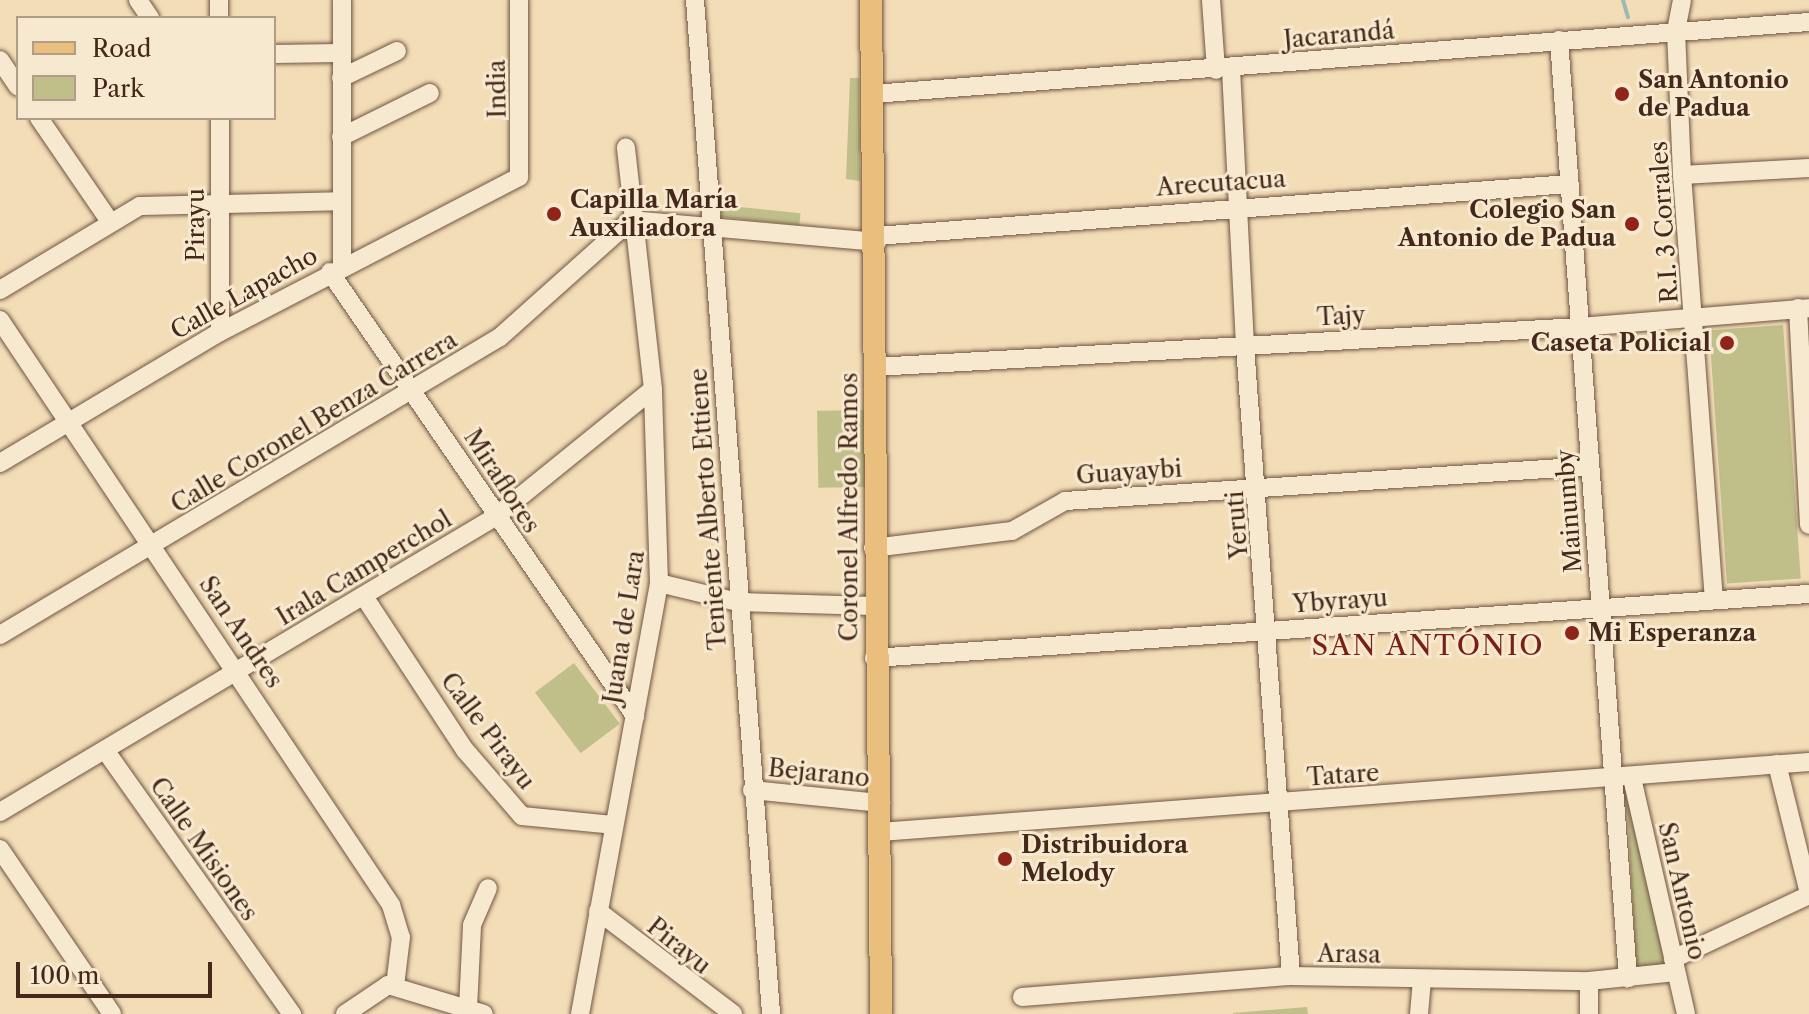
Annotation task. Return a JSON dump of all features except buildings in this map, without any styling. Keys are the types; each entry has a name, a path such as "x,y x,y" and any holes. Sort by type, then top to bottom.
{"main road":[{"name":"Coronel Alfredo Ramos","path":"871,0 876,239 873,606 881,803 881,1014"}],"street":[{"path":"336,268 340,201 342,0"},
{"name":"India","path":"519,0 519,177"},
{"name":"Teniente Alberto Ettiene","path":"695,0 771,1014"},
{"name":"Yeruti","path":"1211,0 1223,69 1236,205 1291,976"},
{"name":"R.I. 3 Corrales","path":"1682,0 1676,31 1682,175 1714,600"},
{"name":"Jacarandá","path":"873,94 1809,22"},
{"name":"Mainumby","path":"1559,40 1600,606 1622,779 1628,978"},
{"path":"341,78 397,51"},
{"path":"276,54 340,53"},
{"path":"0,60 16,84"},
{"path":"341,137 430,93"},
{"path":"40,120 111,223"},
{"name":"Pirayu","path":"220,120 220,332"},
{"name":"Juana de Lara","path":"580,1014 659,583 653,389 631,220 626,148"},
{"path":"1682,175 1809,168"},
{"name":"Calle Lapacho","path":"0,463 220,332 336,268 519,177"},
{"name":"Arecutacua","path":"631,220 876,239 1236,205 1569,184"},
{"path":"0,290 140,206 340,201"},
{"name":"Calle Coronel Benza Carrera","path":"0,635 415,391 500,337 631,220"},
{"name":"Miraflores","path":"336,268 495,517 635,716"},
{"path":"1803,308 1809,525"},
{"name":"Tajy","path":"875,367 1580,327 1803,308"},
{"name":"San Andres","path":"0,320 238,671 391,905 401,937 395,986"},
{"name":"Irala Camperchol","path":"0,812 365,598 495,517 653,389"},
{"name":"Guayaybi","path":"873,548 1012,531 1065,501 1590,466"},
{"path":"659,583 738,602 873,606"},
{"name":"Ybyrayu","path":"874,658 1809,594"},
{"name":"Calle Pirayu","path":"365,598 465,750 522,816 613,825"},
{"name":"Calle Misiones","path":"105,750 292,1014"},
{"name":"Tatare","path":"880,832 1622,779 1809,762"},
{"path":"1777,764 1809,894"},
{"name":"San Antonio","path":"1622,779 1686,1014"},
{"name":"Bejarano","path":"752,790 881,803"},
{"path":"0,849 112,1014"},
{"path":"345,1014 388,985 476,1011 472,925 488,888"},
{"name":"Arasa","path":"1022,997 1291,976 1589,981 1628,978 1674,965 1809,894"},
{"name":"Pirayu","path":"598,911 733,1014"},
{"path":"1419,1014 1422,979"},
{"path":"1589,981 1589,1014"}],"green space":[{"path":"850,78 859,78 860,181 846,179"},
{"path":"722,205 801,213 799,225 721,217"},
{"path":"1783,325 1801,578 1727,584 1709,330"},
{"path":"865,410 866,487 818,488 817,411"},
{"path":"574,663 620,724 581,753 535,692"},
{"path":"1627,799 1666,963 1666,965 1636,968"},
{"path":"1307,1007 1308,1014 1233,1014 1233,1013"}],"waterway":[{"path":"1623,0 1628,17"}],"place":[{"name":"San Antonio de Padua","path":"1622,94"},
{"name":"Capilla María Auxiliadora","path":"554,214"},
{"name":"Colegio San Antonio de Padua","path":"1632,224"},
{"name":"Caseta Policial","path":"1727,343"},
{"name":"Mi Esperanza","path":"1572,633"},
{"name":"Distribuidora Melody","path":"1005,859"}],"district":[{"name":"SAN ANTÓNIO","path":"1428,645"}]}
